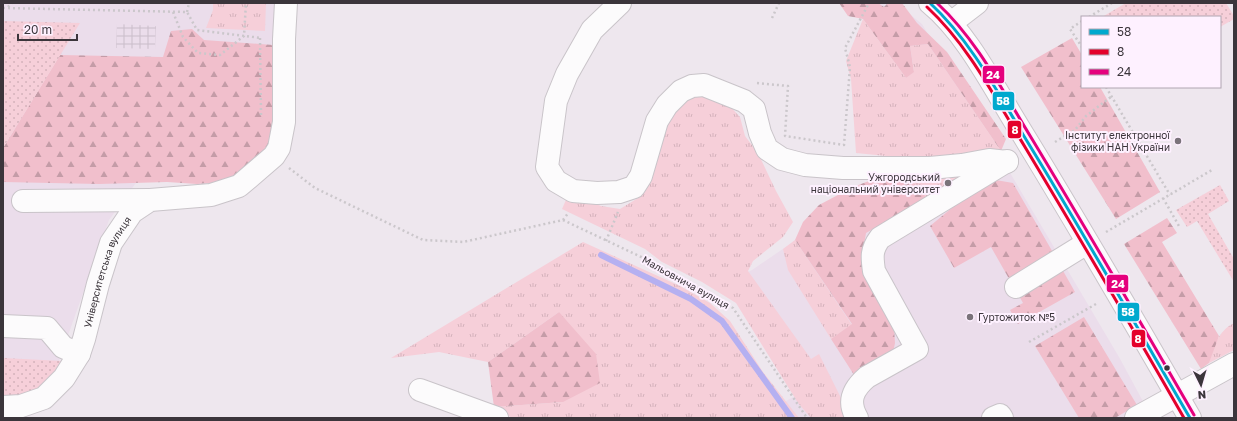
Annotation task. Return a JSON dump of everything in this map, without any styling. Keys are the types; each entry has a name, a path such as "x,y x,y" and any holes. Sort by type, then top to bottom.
{"street":[{"name":"Університетська вулиця","path":"3,407 21,406 44,398 64,378 79,354 84,340 98,284 111,243 132,212 150,200 212,195 239,186 274,156 279,148 284,122 284,39 286,3"},
{"path":"620,3 592,30 567,74 556,101 547,167 556,181 573,191 597,194 619,192 634,187 641,176 657,121 668,105 681,91 692,86 704,85 744,101 754,109 760,133 767,149 782,159 805,165 843,168 930,168 962,165 989,160 1007,162"},
{"path":"930,3 951,23 970,49 1030,146 1190,418"},
{"path":"951,23 977,3"},
{"path":"857,418 852,406 852,398 860,383 867,377 918,349 874,271 872,258 875,245 880,238 1007,162 1030,146"},
{"path":"23,201 150,200"},
{"path":"1016,287 1087,243"},
{"path":"3,326 47,328 63,347 79,354"},
{"path":"1136,418 1154,412 1177,396 1234,364"},
{"path":"420,390 497,418"},
{"path":"993,418 1000,415 1002,418"}],"path":[{"path":"8,8 12,3"},
{"path":"189,3 187,12 197,30 284,39"},
{"path":"173,12 183,37 198,53 220,55 244,36 246,3"},
{"path":"772,18 779,3"},
{"path":"849,40 869,3"},
{"path":"1091,16 1112,3"},
{"path":"3,8 187,12"},
{"path":"1081,22 1070,28 1081,45"},
{"path":"1107,88 1170,195"},
{"path":"1055,142 1075,130 1086,116 1112,96"},
{"name":"Мальовнича вулиця","path":"274,156 315,188 423,240 463,242 563,220 654,263 733,308 807,418"},
{"path":"1106,232 1212,170"},
{"path":"1163,198 1179,226"},
{"path":"1029,342 1096,304"}],"shaded area":[{"path":"3,3 280,3 276,132 141,176 109,220 50,386 3,413"},
{"name":"Ужгородський національний університет","path":"867,3 896,3 922,24 1119,357 1152,418 759,418 758,416 799,394 725,283 752,270 963,126"},
{"path":"117,24 156,26 155,49 116,48"}],"green space":[{"path":"213,3 266,3 265,31 206,28 213,10"},
{"path":"839,3 878,3 884,7 888,3 902,3 917,23 947,52 1006,139 1001,151 928,44 910,46 914,72 906,78 863,19 848,16"},
{"path":"1126,3 1226,3 1234,16 1234,19 1221,26 1221,16 1104,16"},
{"path":"863,19 906,78 914,71 910,46 928,44 1001,151 926,160 856,153 851,79 846,61"},
{"path":"3,21 80,23 3,148"},
{"path":"192,29 204,40 273,45 274,111 269,143 246,174 225,182 197,184 167,182 99,184 3,182 3,148 60,55 163,57 171,31"},
{"path":"1072,38 1081,53 1081,88 1101,88 1160,192 1116,219 1021,67"},
{"path":"699,93 727,103 740,117 745,136 758,153 793,222 783,237 753,261 748,271 811,359 819,354 841,398 848,418 811,418 798,403 736,303 702,282 662,262 645,249 562,209 569,193 601,206 620,209 638,198 647,184 656,149 671,115 683,100"},
{"path":"993,167 927,198 909,179"},
{"path":"909,179 927,198 866,233 864,245 894,328 895,343 893,353 856,378 831,339 852,324 795,240 803,222 819,205 853,187 869,181"},
{"path":"990,179 1013,183 1055,256 1012,284 991,247 954,268 930,226"},
{"path":"1220,185 1229,201 1208,214 1234,259 1234,282 1197,221 1187,227 1176,210"},
{"path":"1167,218 1177,233 1162,242 1219,336 1209,363 1201,369 1124,244"},
{"path":"795,240 852,325 831,339 788,270 783,249"},
{"path":"583,242 680,286 710,303 730,321 763,372 799,418 512,418 494,407 563,402 559,312 488,362 439,352 391,358"},
{"path":"1062,269 1075,292 1018,324 1010,310 1023,303 1018,294"},
{"path":"559,312 596,354 600,383 563,402 494,407 488,362"},
{"path":"1084,317 1137,405 1115,418 1079,418 1035,346"},
{"path":"1234,323 1234,350 1209,363 1220,335"},
{"path":"3,358 63,361 47,384 32,394 3,399"}],"waterway":[{"path":"601,255 691,299 722,321 792,418"}],"transit line":[{"name":"58","path":"930,3 960,35 997,90 1190,418"},
{"name":"24","path":"937,3 965,34 1000,85 1194,415"},
{"name":"8","path":"927,7 956,38 992,91 1184,418"}],"place":[{"name":"Інститут електронної фізики НАН України","path":"1178,141"},
{"name":"Ужгородський національний університет","path":"948,183"},
{"name":"Гуртожиток №5","path":"970,317"}]}
